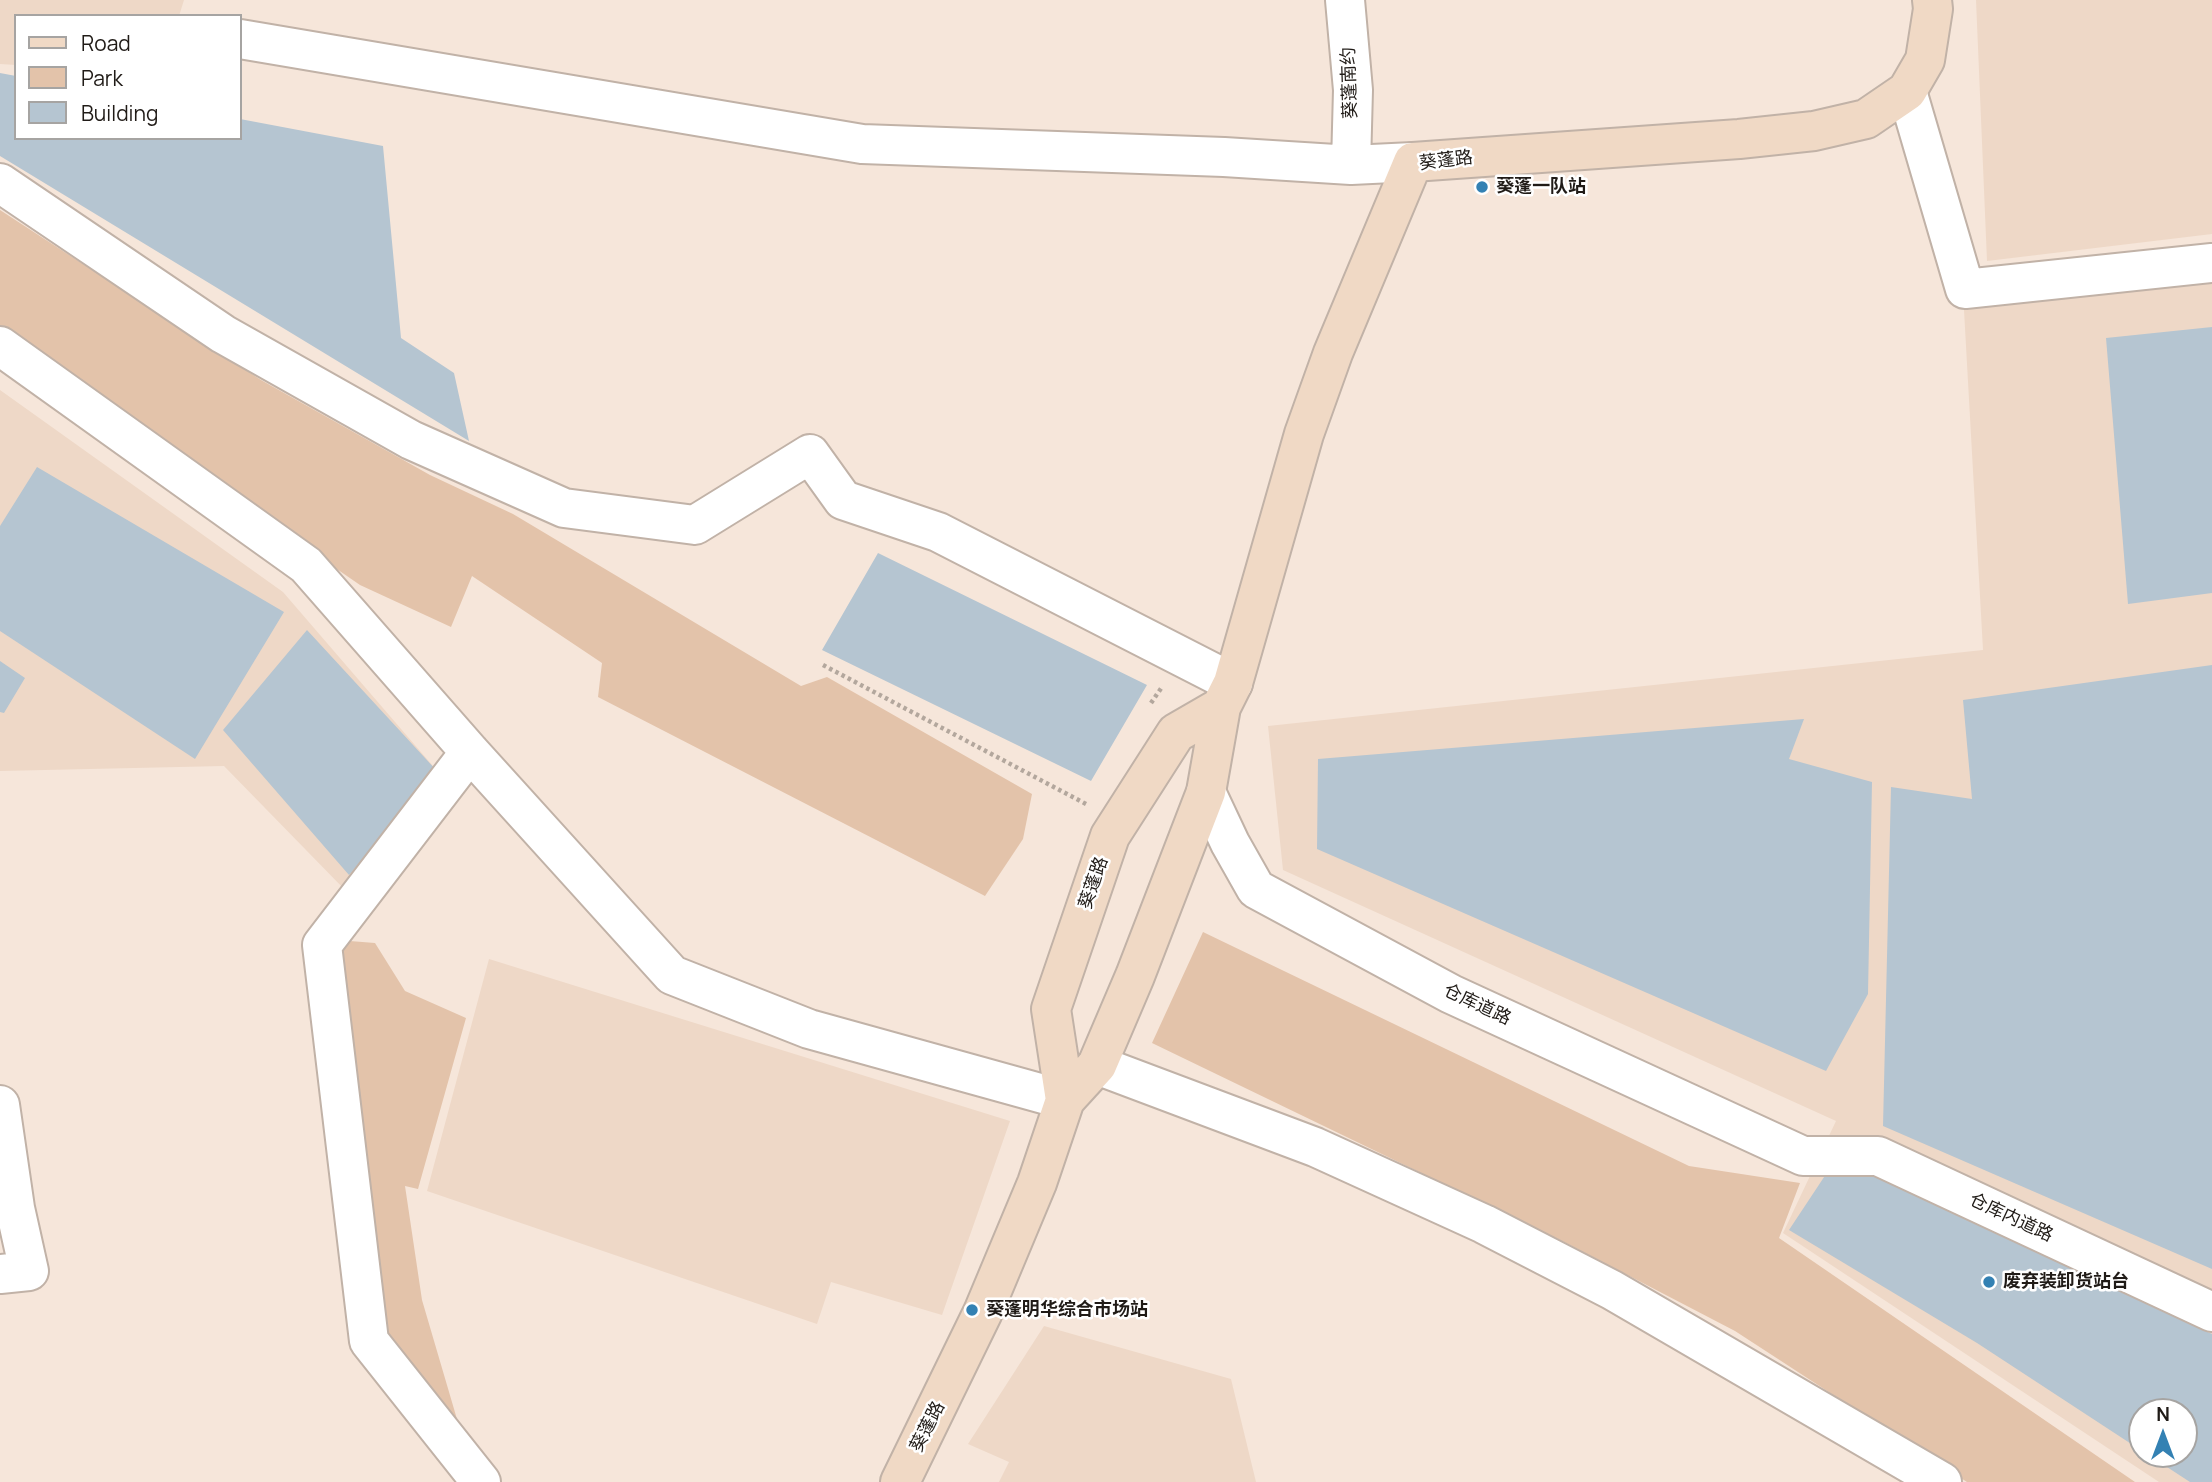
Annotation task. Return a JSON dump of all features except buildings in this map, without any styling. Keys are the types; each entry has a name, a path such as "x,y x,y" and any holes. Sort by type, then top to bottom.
{"street":[{"name":"葵蓬南约","path":"1345,0 1353,90 1351,165"},
{"name":"葵蓬路","path":"900,1482 983,1311 1037,1183 1065,1100 1097,1065 1135,976 1206,792 1227,695 1312,411 1333,353 1413,162 1739,139 1814,131 1866,119 1907,91 1925,60 1932,0"},
{"path":"242,39 862,144 1224,157 1351,165 1413,162"},
{"path":"1907,91 1965,289 2212,263"},
{"path":"0,183 223,334 411,440 564,508 695,525 810,454 843,500 938,532 1181,657 1227,695"},
{"path":"0,346 306,565 671,975 809,1029 1065,1100"},
{"name":"葵蓬路","path":"1065,1100 1051,1009 1110,835 1176,733 1227,695"},
{"path":"470,752 323,945 369,1341 481,1482"},
{"name":"仓库道路","path":"1206,792 1256,889 1451,994 1803,1156"},
{"path":"1097,1065 1315,1147 1484,1224 1612,1290 1942,1482"},
{"path":"0,1105 15,1208 29,1271 0,1274"},
{"name":"仓库内道路","path":"1803,1156 1878,1156 2212,1312"}],"path":[{"path":"1145,713 1181,657"},
{"path":"824,665 1087,804 1094,793"}],"shaded area":[{"path":"0,0 184,0 180,14 14,14 14,65 0,64"},
{"path":"1976,0 2212,0 2212,234 1987,261"},
{"path":"2212,275 2212,1482 2159,1482 2138,1468 2198,1468 2198,1398 2128,1398 2128,1461 1783,1233 1836,1121 1283,870 1268,726 1983,650 1964,310"},
{"path":"0,390 283,592 439,773 346,891 224,766 0,771"},
{"path":"489,959 1010,1121 942,1315 831,1282 817,1324 427,1191"},
{"path":"1044,1326 1231,1379 1256,1482 999,1482 1009,1462 968,1444"}],"green space":[{"path":"0,210 261,380 430,475 513,514 801,686 827,677 1032,794 1023,839 985,896 598,697 602,663 472,576 451,627 360,585 0,337"},
{"path":"1203,932 1689,1166 1800,1183 1779,1238 2135,1482 1967,1482 1735,1331 1564,1242 1152,1043"},
{"path":"337,940 375,943 405,991 466,1018 418,1189 405,1186 422,1300 459,1426 378,1342"}],"place":[{"name":"葵蓬一队站","path":"1482,187"},
{"name":"废弃装卸货站台","path":"1989,1282"},
{"name":"葵蓬明华综合市场站","path":"972,1310"}]}
